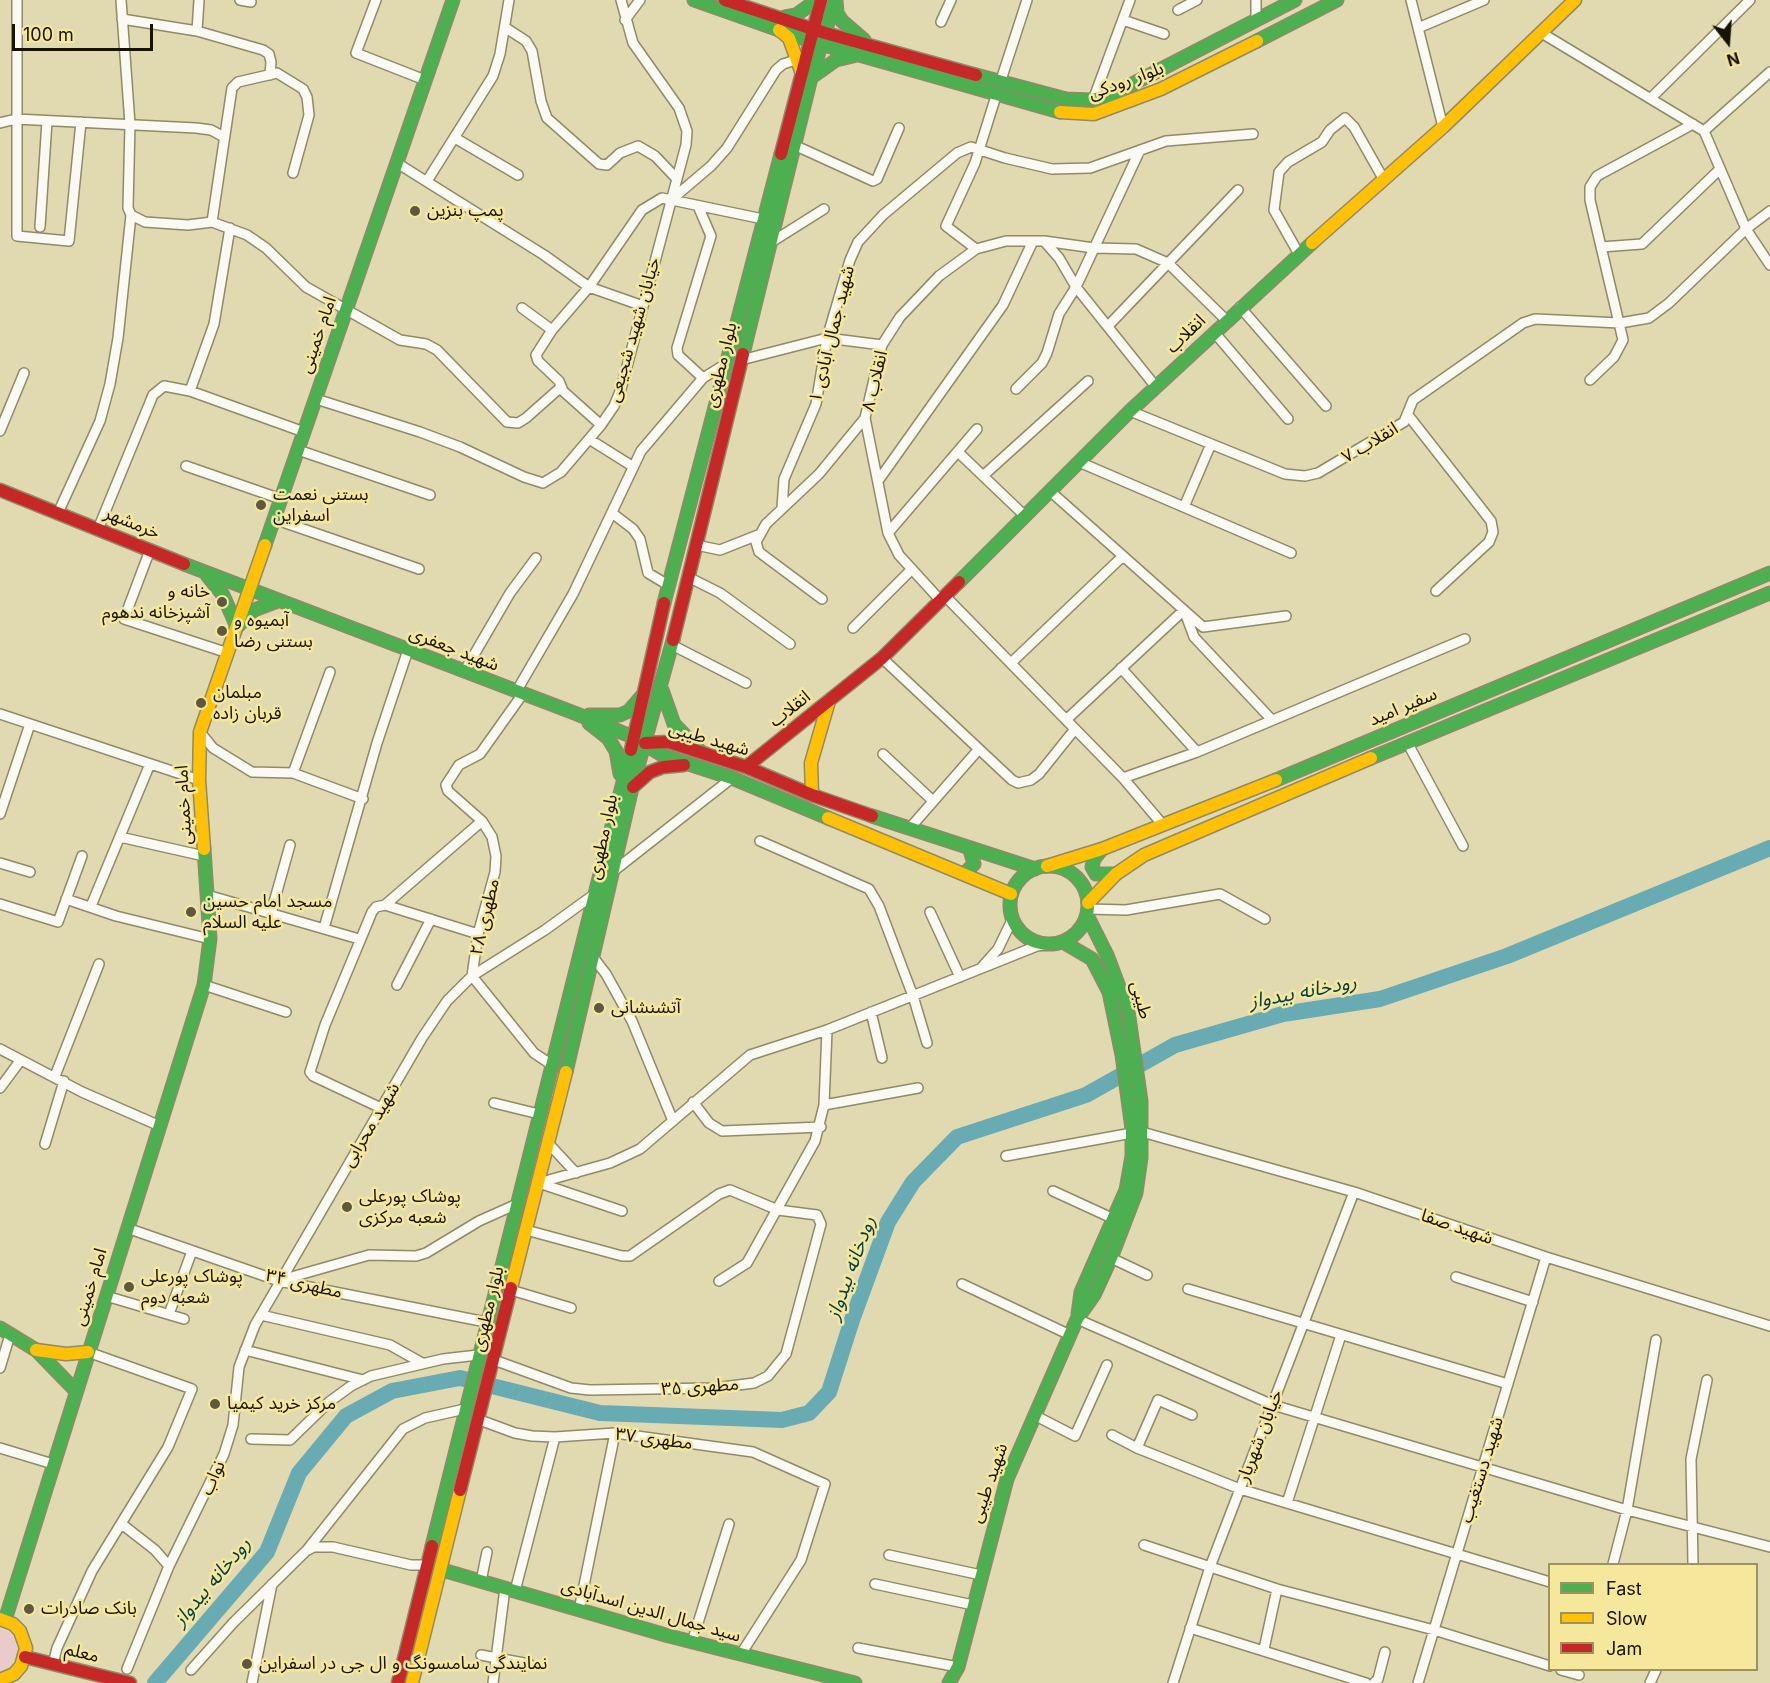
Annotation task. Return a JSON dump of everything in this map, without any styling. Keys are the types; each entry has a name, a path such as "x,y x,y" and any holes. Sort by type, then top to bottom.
{"main road":[{"name":"امام خمینی","path":"3,1619 204,985 210,939 199,780 200,732 453,0"},
{"path":"694,0 773,26 818,37"},
{"path":"725,0 784,17 818,37"},
{"path":"784,17 796,15 819,0"},
{"name":"بلوار مطهری","path":"818,37 819,0"},
{"path":"835,0 837,13 842,21 870,45"},
{"name":"بلوار مطهری","path":"412,1683 615,870 633,737 668,585 763,219 818,37 835,0"},
{"name":"بلوار رودکی","path":"818,37 860,54 996,96 1065,114 1094,114 1161,89 1337,0"},
{"name":"انقلاب","path":"746,767 882,658 1130,411 1240,307 1443,127 1575,0"},
{"name":"بلوار رودکی","path":"818,37 870,45 1066,99 1093,100 1113,94 1291,1"},
{"path":"773,26 789,38 799,59 805,82 836,60 860,54"},
{"name":"بلوار مطهری","path":"398,1683 592,896 626,785 645,743 662,686 794,145 805,82"},
{"name":"خرمشهر","path":"0,490 250,590"},
{"path":"204,572 223,595 237,627 254,610 278,601"},
{"name":"سفیر امید","path":"1041,868 1102,849 1305,769 1770,573"},
{"name":"شهید جعفری","path":"250,590 577,714 645,743"},
{"name":"سفیر امید","path":"1087,909 1116,874 1144,855 1407,742 1770,593"},
{"path":"577,714 620,715 629,711 646,687 662,686 674,724 702,753"},
{"name":"انقلاب","path":"813,795 811,763 829,701"},
{"path":"577,714 608,738 616,751 626,785 663,767 678,765 699,767"},
{"name":"شهید طیبی","path":"645,743 669,742 746,767 813,795 970,850 1041,868"},
{"name":"شهید طیبی","path":"645,743 664,756 732,778 1011,894"},
{"path":"1102,849 1094,859 1092,867 1096,874 1116,874"},
{"path":"964,874 974,864 970,850"},
{"path":"1059,867 1079,881 1087,909 1078,931 1057,943 1028,938 1012,920 1011,894 1016,883 1041,868 1059,867"},
{"name":"طیبی","path":"1087,909 1117,978 1128,1011 1129,1055 1134,1100"},
{"name":"طیبی","path":"1057,943 1092,959 1101,972 1129,1055"},
{"path":"563,1018 578,1022"},
{"name":"شهید طیبی","path":"1077,1318 1094,1295 1136,1193 1142,1158 1134,1100"},
{"name":"شهید طیبی","path":"949,1683 958,1667 1006,1479 1070,1335 1077,1318 1081,1292 1126,1190 1137,1132"},
{"path":"5,1332 36,1350 76,1390"},
{"path":"36,1350 66,1354 88,1353"},
{"path":"472,1379 487,1383"},
{"name":"سید جمال الدین اسدآبادی","path":"440,1569 692,1642 855,1683"},
{"path":"0,1680 14,1674 25,1657 26,1648 20,1630 3,1619"},
{"name":"معلم","path":"25,1657 130,1683"},
{"name":"شهید طیبی","path":"958,1667 960,1683"}],"street":[{"path":"16,0 17,236 69,242 81,122"},
{"path":"58,513 100,421 110,384 131,215 128,208 130,124 121,0"},
{"path":"197,32 199,0"},
{"path":"240,0 251,2"},
{"path":"376,0 356,53 425,80"},
{"path":"427,182 492,76 506,28 509,0"},
{"name":"خیابان شهید شجیعی","path":"316,399 420,432 543,483 561,472 601,425 621,389 686,145 687,131 684,119 633,43 624,20 621,0"},
{"path":"624,20 640,0"},
{"path":"941,22 951,0"},
{"path":"1001,80 1027,0"},
{"path":"1093,100 1130,0"},
{"path":"1178,10 1197,0"},
{"path":"1256,0 1256,20"},
{"path":"1411,0 1443,127"},
{"path":"1418,28 1484,0"},
{"path":"1651,98 1750,0"},
{"path":"122,19 197,32 263,50 269,54 270,75"},
{"path":"1123,20 1164,34"},
{"path":"506,28 526,41 532,51 541,101 547,117 599,164 607,165 620,153 638,146 655,156 677,179"},
{"path":"1540,32 1704,130 1719,170 1746,229 1770,265"},
{"path":"671,200 704,173 727,148 776,70 783,64 799,59"},
{"path":"1704,130 1770,72"},
{"path":"212,222 232,88 247,78 277,73 295,83 307,97 309,115 293,173"},
{"path":"976,249 946,226 980,149 996,96"},
{"path":"1300,256 1274,210 1279,172 1288,162 1322,142 1330,130 1345,118 1354,127 1384,180"},
{"path":"0,123 16,120 47,120 130,124 211,130 224,137"},
{"path":"40,227 47,120"},
{"path":"1590,380 1614,357 1623,340 1590,200 1590,187 1597,176 1693,124"},
{"path":"794,145 873,181 877,178 899,128"},
{"path":"980,149 1005,158 1052,169 1090,168 1140,150 1185,138 1253,134"},
{"path":"455,138 518,174"},
{"name":"شهید جمال آبادی ۱","path":"782,508 784,479 816,404 827,338 850,260 858,242 869,229 957,153 971,147 980,149"},
{"path":"1016,389 1042,363 1052,344 1059,314 1076,287 1140,150"},
{"path":"397,163 544,255 589,287 643,306"},
{"path":"1601,248 1642,244 1719,170"},
{"path":"1108,326 1238,190"},
{"path":"601,425 561,387 560,381 536,358 537,351 589,287 642,210 657,199 671,200 763,219"},
{"path":"698,206 711,236 677,348 678,355 703,378"},
{"path":"770,243 824,209"},
{"name":"انقلاب ۷","path":"1130,411 1285,474 1305,476 1331,466 1404,422 1413,400 1523,323 1535,319 1620,323 1649,318 1669,303 1746,229 1770,211"},
{"path":"131,215 145,222 188,225 212,222 247,235 266,248 306,288 400,339 426,344 437,351 507,422 518,423 526,418 561,387"},
{"path":"189,391 214,324 230,228"},
{"name":"انقلاب ۸","path":"1163,825 1123,778 1011,663 899,555 888,532 865,418 882,345 900,317 939,276 976,249 1006,241 1044,241 1094,248 1136,249 1168,263"},
{"path":"878,481 1003,305 1033,241"},
{"path":"1044,241 1059,258 1076,287 1156,387"},
{"path":"1168,263 1226,320"},
{"path":"1240,307 1326,406"},
{"path":"522,308 552,330"},
{"path":"1214,332 1288,419"},
{"path":"741,360 827,338 882,345"},
{"path":"519,693 573,594 641,451 703,378 724,365"},
{"path":"0,431 24,373"},
{"path":"984,475 1088,381"},
{"path":"98,529 153,395 164,386 189,391 304,432"},
{"path":"1408,415 1491,521 1493,532 1489,542 1436,591"},
{"path":"696,545 720,550 758,535 782,508 819,474 865,418"},
{"path":"888,532 977,429"},
{"path":"589,439 632,466"},
{"path":"1184,507 1211,444"},
{"path":"298,450 430,495"},
{"path":"958,452 1025,516"},
{"path":"1079,462 1291,553"},
{"path":"186,466 281,499"},
{"path":"1050,491 1203,627 1286,616"},
{"path":"612,513 633,529 640,539 648,573 668,585"},
{"path":"274,519 419,569"},
{"path":"758,535 756,548 759,552 822,599"},
{"path":"150,550 124,619 228,653"},
{"path":"1011,663 1124,556"},
{"path":"464,672 510,593 536,558"},
{"path":"853,628 912,569"},
{"path":"688,577 720,593 790,644"},
{"path":"1066,720 1184,610"},
{"path":"1184,610 1194,637 1272,720"},
{"path":"1123,778 1197,752 1465,639"},
{"path":"672,645 746,683"},
{"path":"324,928 363,799 377,743 408,650"},
{"path":"882,658 1012,780 1024,783 1039,774 1075,729"},
{"path":"1121,668 1197,752"},
{"path":"293,773 330,672"},
{"name":"مطهری ۲۸","path":"519,693 480,754 459,765 447,781 446,789 482,821 492,837 496,856 495,872 478,934 472,976 534,1053 552,1065"},
{"path":"0,714 199,780"},
{"path":"0,814 30,724"},
{"path":"200,732 213,748 252,772 293,773 363,799"},
{"path":"1407,742 1463,846"},
{"path":"909,829 979,749"},
{"path":"883,754 932,800"},
{"path":"92,906 150,764"},
{"path":"615,870 732,778"},
{"path":"381,1108 313,1076 310,1072 359,939 372,912 376,907 385,905 482,821"},
{"path":"120,837 204,856"},
{"path":"760,841 869,888 879,906 913,996 927,1043"},
{"path":"271,913 290,845"},
{"path":"0,904 58,921 82,856"},
{"path":"0,863 30,872"},
{"path":"1087,909 1126,910 1220,894 1265,919"},
{"path":"207,895 359,939"},
{"name":"شهید محرابی","path":"279,1281 447,1001 472,976 545,930 592,896"},
{"path":"66,899 127,919 210,939"},
{"path":"385,905 478,934"},
{"path":"930,912 960,977"},
{"path":"397,985 431,919"},
{"path":"980,969 998,949 1012,920"},
{"path":"538,1183 576,1173 640,1149 750,1054 827,1030 1037,946 1057,943"},
{"path":"593,957 606,974 632,1021 674,1121"},
{"path":"45,1144 60,1079 99,964"},
{"path":"204,985 286,1012"},
{"path":"871,1012 882,1058"},
{"path":"719,1281 747,1263 778,1210 820,1127 824,1105 827,1030"},
{"path":"0,1049 100,1101 160,1126"},
{"path":"0,1088 20,1061"},
{"path":"824,1105 918,1088"},
{"path":"693,1102 709,1123 722,1131 820,1127"},
{"path":"494,1103 539,1114"},
{"path":"1006,1156 1137,1132"},
{"name":"شهید صفا","path":"1137,1132 1354,1192 1546,1257 1770,1326"},
{"path":"548,1143 576,1173"},
{"path":"538,1183 622,1211"},
{"path":"526,1230 622,1256 630,1256 725,1191 738,1192 778,1210"},
{"path":"1053,1191 1114,1220"},
{"name":"خیابان شهریار","path":"1173,1683 1210,1567 1354,1192"},
{"path":"279,1281 369,1255 416,1256 426,1253 479,1221 517,1204"},
{"name":"مطهری ۳۵","path":"493,1363 571,1388 607,1392 735,1387 768,1376 777,1368 789,1343 821,1224 821,1219 812,1214 778,1210"},
{"name":"مطهری ۳۴","path":"127,1228 279,1281 486,1322"},
{"path":"169,1314 192,1251"},
{"name":"شهید دستغیب","path":"1418,1683 1546,1257"},
{"path":"1111,1258 1147,1275"},
{"path":"1456,1277 1533,1302"},
{"name":"نواب","path":"127,1669 169,1566 224,1454 233,1425 239,1367 261,1315 279,1281"},
{"path":"962,1284 1070,1335"},
{"path":"1188,1289 1508,1384"},
{"path":"511,1290 571,1308"},
{"path":"106,1296 184,1319"},
{"path":"261,1315 390,1345 422,1363"},
{"path":"1077,1318 1273,1405 1627,1510 1770,1547"},
{"path":"0,1368 5,1332"},
{"path":"1287,1503 1341,1335"},
{"path":"1613,1563 1627,1510 1656,1340"},
{"path":"245,1350 363,1380"},
{"path":"53,1664 57,1648 92,1571 123,1525 168,1447 192,1389 88,1353"},
{"path":"251,1439 290,1440 328,1402 363,1380 422,1363 477,1359"},
{"path":"1034,1415 1075,1436 1107,1365"},
{"path":"1693,1563 1691,1460 1707,1380"},
{"path":"1137,1448 1158,1400 1192,1414"},
{"path":"192,1670 306,1551 403,1429 426,1418 465,1409"},
{"name":"مطهری ۳۷","path":"477,1419 516,1433 555,1437 615,1432 753,1452 825,1484 801,1560 741,1654"},
{"path":"579,1610 615,1432"},
{"path":"1112,1435 1137,1448 1240,1489 1458,1552 1548,1581"},
{"path":"494,1683 510,1589 555,1437"},
{"path":"0,1448 53,1464"},
{"path":"692,1642 729,1524"},
{"path":"123,1525 155,1550 169,1566"},
{"path":"1144,1545 1277,1588 1434,1630 1548,1665"},
{"path":"306,1551 322,1546 333,1547 411,1565 427,1565"},
{"path":"481,1581 487,1552"},
{"path":"889,1555 981,1575"},
{"path":"252,1683 272,1584"},
{"path":"875,1584 973,1605"},
{"path":"1264,1649 1277,1588"},
{"path":"1190,1628 1264,1649 1366,1683"},
{"path":"858,1648 958,1667"},
{"path":"1374,1683 1378,1679 1385,1652"},
{"path":"481,1655 529,1664"},
{"path":"1564,1671 1578,1676"}],"shaded area":[{"path":"0,1628 13,1635 18,1651 11,1666 0,1671"}],"waterway":[{"name":"رودخانه بیدواز","path":"155,1683 267,1552 299,1473 346,1416 392,1391 460,1378 600,1413 782,1420 809,1413 829,1392 852,1320 888,1222 913,1182 957,1137 1086,1095 1175,1045 1283,1014 1380,999 1507,956 1770,848"}],"traffic: fast":[{"path":"265,545 453,0"},
{"path":"694,0 810,41 1060,112"},
{"path":"785,17 796,15 817,0"},
{"path":"743,354 811,78 835,0"},
{"path":"836,0 837,13 842,21 864,40"},
{"path":"976,75 1066,99 1093,100 1113,94 1295,0"},
{"path":"1257,41 1337,0"},
{"path":"812,77 836,60 857,55"},
{"path":"664,603 781,154"},
{"path":"959,582 1130,411 1312,243"},
{"path":"184,564 577,714 633,737 664,756 732,778 828,818"},
{"path":"1276,780 1770,573"},
{"path":"207,575 223,595 237,627 254,610 278,601"},
{"path":"1371,758 1770,593"},
{"path":"566,1072 632,788 673,640"},
{"path":"662,690 674,724 699,750"},
{"path":"589,715 620,715 629,711 642,696"},
{"path":"589,723 608,738 616,751 620,774"},
{"path":"432,1546 631,750"},
{"path":"872,816 1035,869"},
{"path":"5,1620 204,985 210,939 204,849"},
{"path":"1102,849 1094,859 1092,867 1096,874 1116,874"},
{"path":"964,874 974,864 970,850"},
{"path":"1049,866 1064,869 1081,883 1088,905 1085,920 1071,937 1049,944 1034,941 1017,927 1010,905 1013,890 1027,873 1049,866"},
{"path":"949,1683 958,1667 1007,1479 1077,1319 1094,1295 1111,1258 1136,1193 1141,1158 1141,1101 1128,1011 1107,955 1087,915"},
{"path":"1063,942 1092,959 1109,992 1122,1055 1132,1129 1132,1156 1126,1190 1081,1292 1078,1314"},
{"path":"0,1328 36,1350 76,1391"},
{"path":"439,1569 669,1636 855,1683"}],"traffic: slow":[{"path":"1312,243 1443,127 1575,0"},
{"path":"779,30 789,38 801,71"},
{"path":"1060,112 1094,114 1161,89 1257,41"},
{"path":"204,849 199,780 200,732 265,545"},
{"path":"812,795 811,763 829,701"},
{"path":"1088,903 1116,874 1144,855 1371,758"},
{"path":"1047,866 1102,849 1276,780"},
{"path":"828,818 1011,894"},
{"path":"511,1288 566,1072"},
{"path":"36,1350 66,1354 88,1352"},
{"path":"412,1683 460,1490"},
{"path":"0,1619 13,1624 20,1631 26,1648 21,1666 14,1674 0,1680"}],"traffic: jam":[{"path":"725,0 825,33 976,75"},
{"path":"781,154 821,0"},
{"path":"673,640 743,354"},
{"path":"0,490 184,564"},
{"path":"746,767 882,658 959,582"},
{"path":"631,750 664,603"},
{"path":"645,743 669,742 746,767 812,795 872,816"},
{"path":"633,787 650,772 663,767 684,765"},
{"path":"460,1490 511,1288"},
{"path":"398,1683 432,1546"},
{"path":"25,1657 130,1683"}],"place":[{"name":"پمپ بنزین","path":"415,211"},
{"name":"بستنی نعمت اسفراین","path":"261,505"},
{"name":"خانه و آشپزخانه ندهوم","path":"222,602"},
{"name":"آبمیوه و بستنی رضا","path":"222,631"},
{"name":"مبلمان قربان زاده","path":"201,703"},
{"name":"مسجد امام حسین علیه السلام","path":"191,912"},
{"name":"آتشنشانی","path":"599,1008"},
{"name":"پوشاک پورعلی شعبه مرکزی","path":"347,1207"},
{"name":"پوشاک پورعلی شعبه دوم","path":"129,1287"},
{"name":"مرکز خرید کیمیا","path":"215,1404"},
{"name":"بانک صادرات","path":"29,1609"},
{"name":"نمایندگی سامسونگ و ال جی در اسفراین","path":"247,1664"}]}
